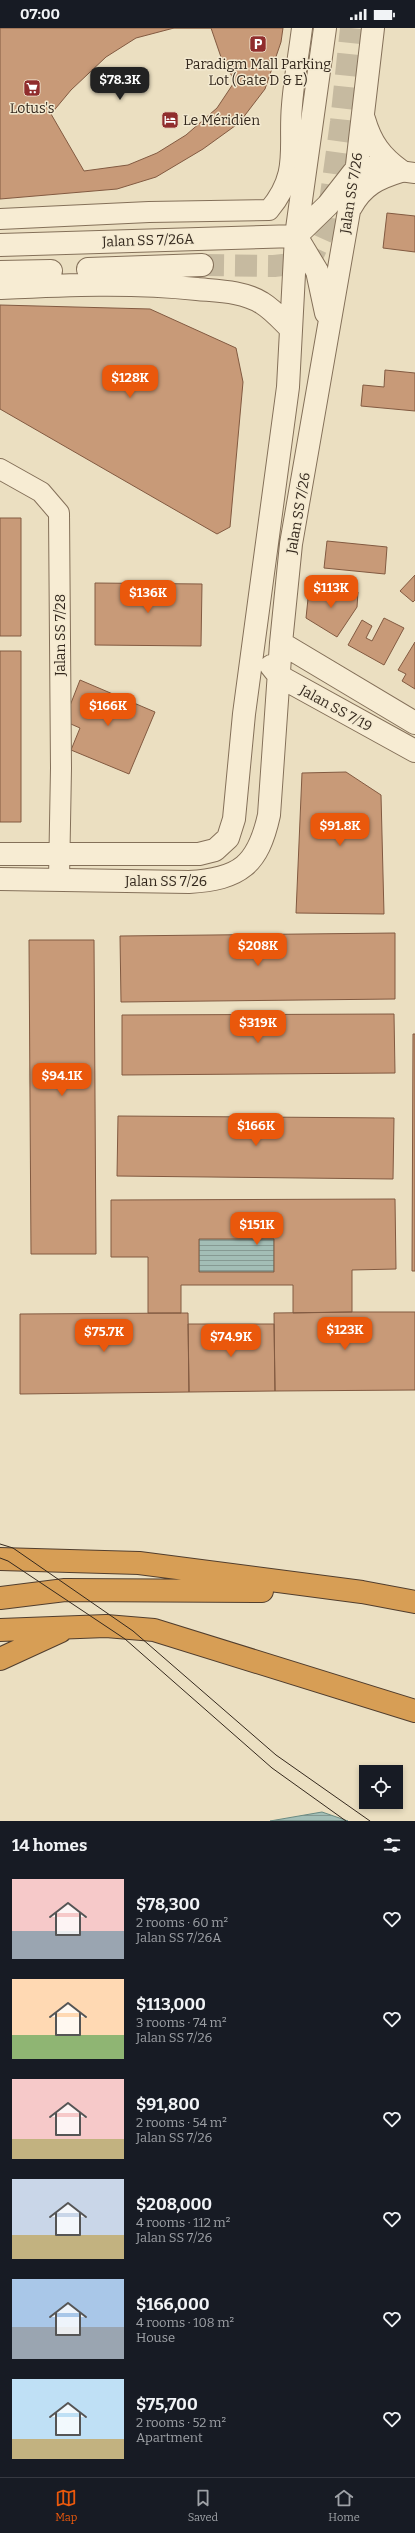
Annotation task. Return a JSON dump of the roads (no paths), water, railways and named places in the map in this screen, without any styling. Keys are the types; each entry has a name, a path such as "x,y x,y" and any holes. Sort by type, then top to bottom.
{"highway":[{"path":"0,1559 139,1563 362,1592 415,1602"},
{"path":"0,1598 65,1590 362,1592"},
{"path":"0,1630 106,1626 154,1630 415,1711"},
{"path":"0,1659 68,1627"}],"street":[{"path":"0,219 141,212 269,210 281,195 289,176 292,150 292,106 302,28"},
{"name":"Jalan SS 7/26","path":"0,854 199,854 215,850 228,838 234,819 250,676 288,387 289,327 296,236 325,28"},
{"name":"Jalan SS 7/26","path":"273,649 357,164 373,28"},
{"path":"363,116 375,149 386,160 408,172"},
{"path":"329,327 317,270 296,236 328,205 348,181 357,164 408,172"},
{"path":"348,212 358,194 370,182 408,172"},
{"path":"141,212 142,239"},
{"name":"Jalan SS 7/26A","path":"0,245 142,239 296,236"},
{"name":"Jalan SS 7/26A","path":"0,272 202,266"},
{"path":"0,288 152,284 222,291 243,295 262,303 289,327"},
{"name":"Jalan SS 7/28","path":"0,468 41,492 59,513 59,879"},
{"name":"Jalan SS 7/19","path":"256,633 273,649 415,723"},
{"path":"250,676 273,649"},
{"name":"Jalan SS 7/19","path":"273,649 279,676 415,751"},
{"name":"Jalan SS 7/26","path":"0,879 189,882 215,881 235,873 253,858 264,840 269,814 279,676"}],"water":[{"path":"199,1239 274,1239 274,1272 199,1272"},
{"path":"322,1812 348,1821 270,1821"}],"tunnel":[{"path":"202,265 274,266 300,263 313,255 327,224 341,122 351,28"}],"tram line":[{"path":"0,1544 13,1548 133,1631 276,1755 370,1821"},
{"path":"0,1558 8,1561 125,1639 272,1768 346,1821"}],"place":[{"name":"Paradigm Mall Parking Lot (Gate D & E)","path":"258,44"},
{"name":"Lotus's","path":"32,88"},
{"name":"Le Méridien","path":"170,120"}]}
